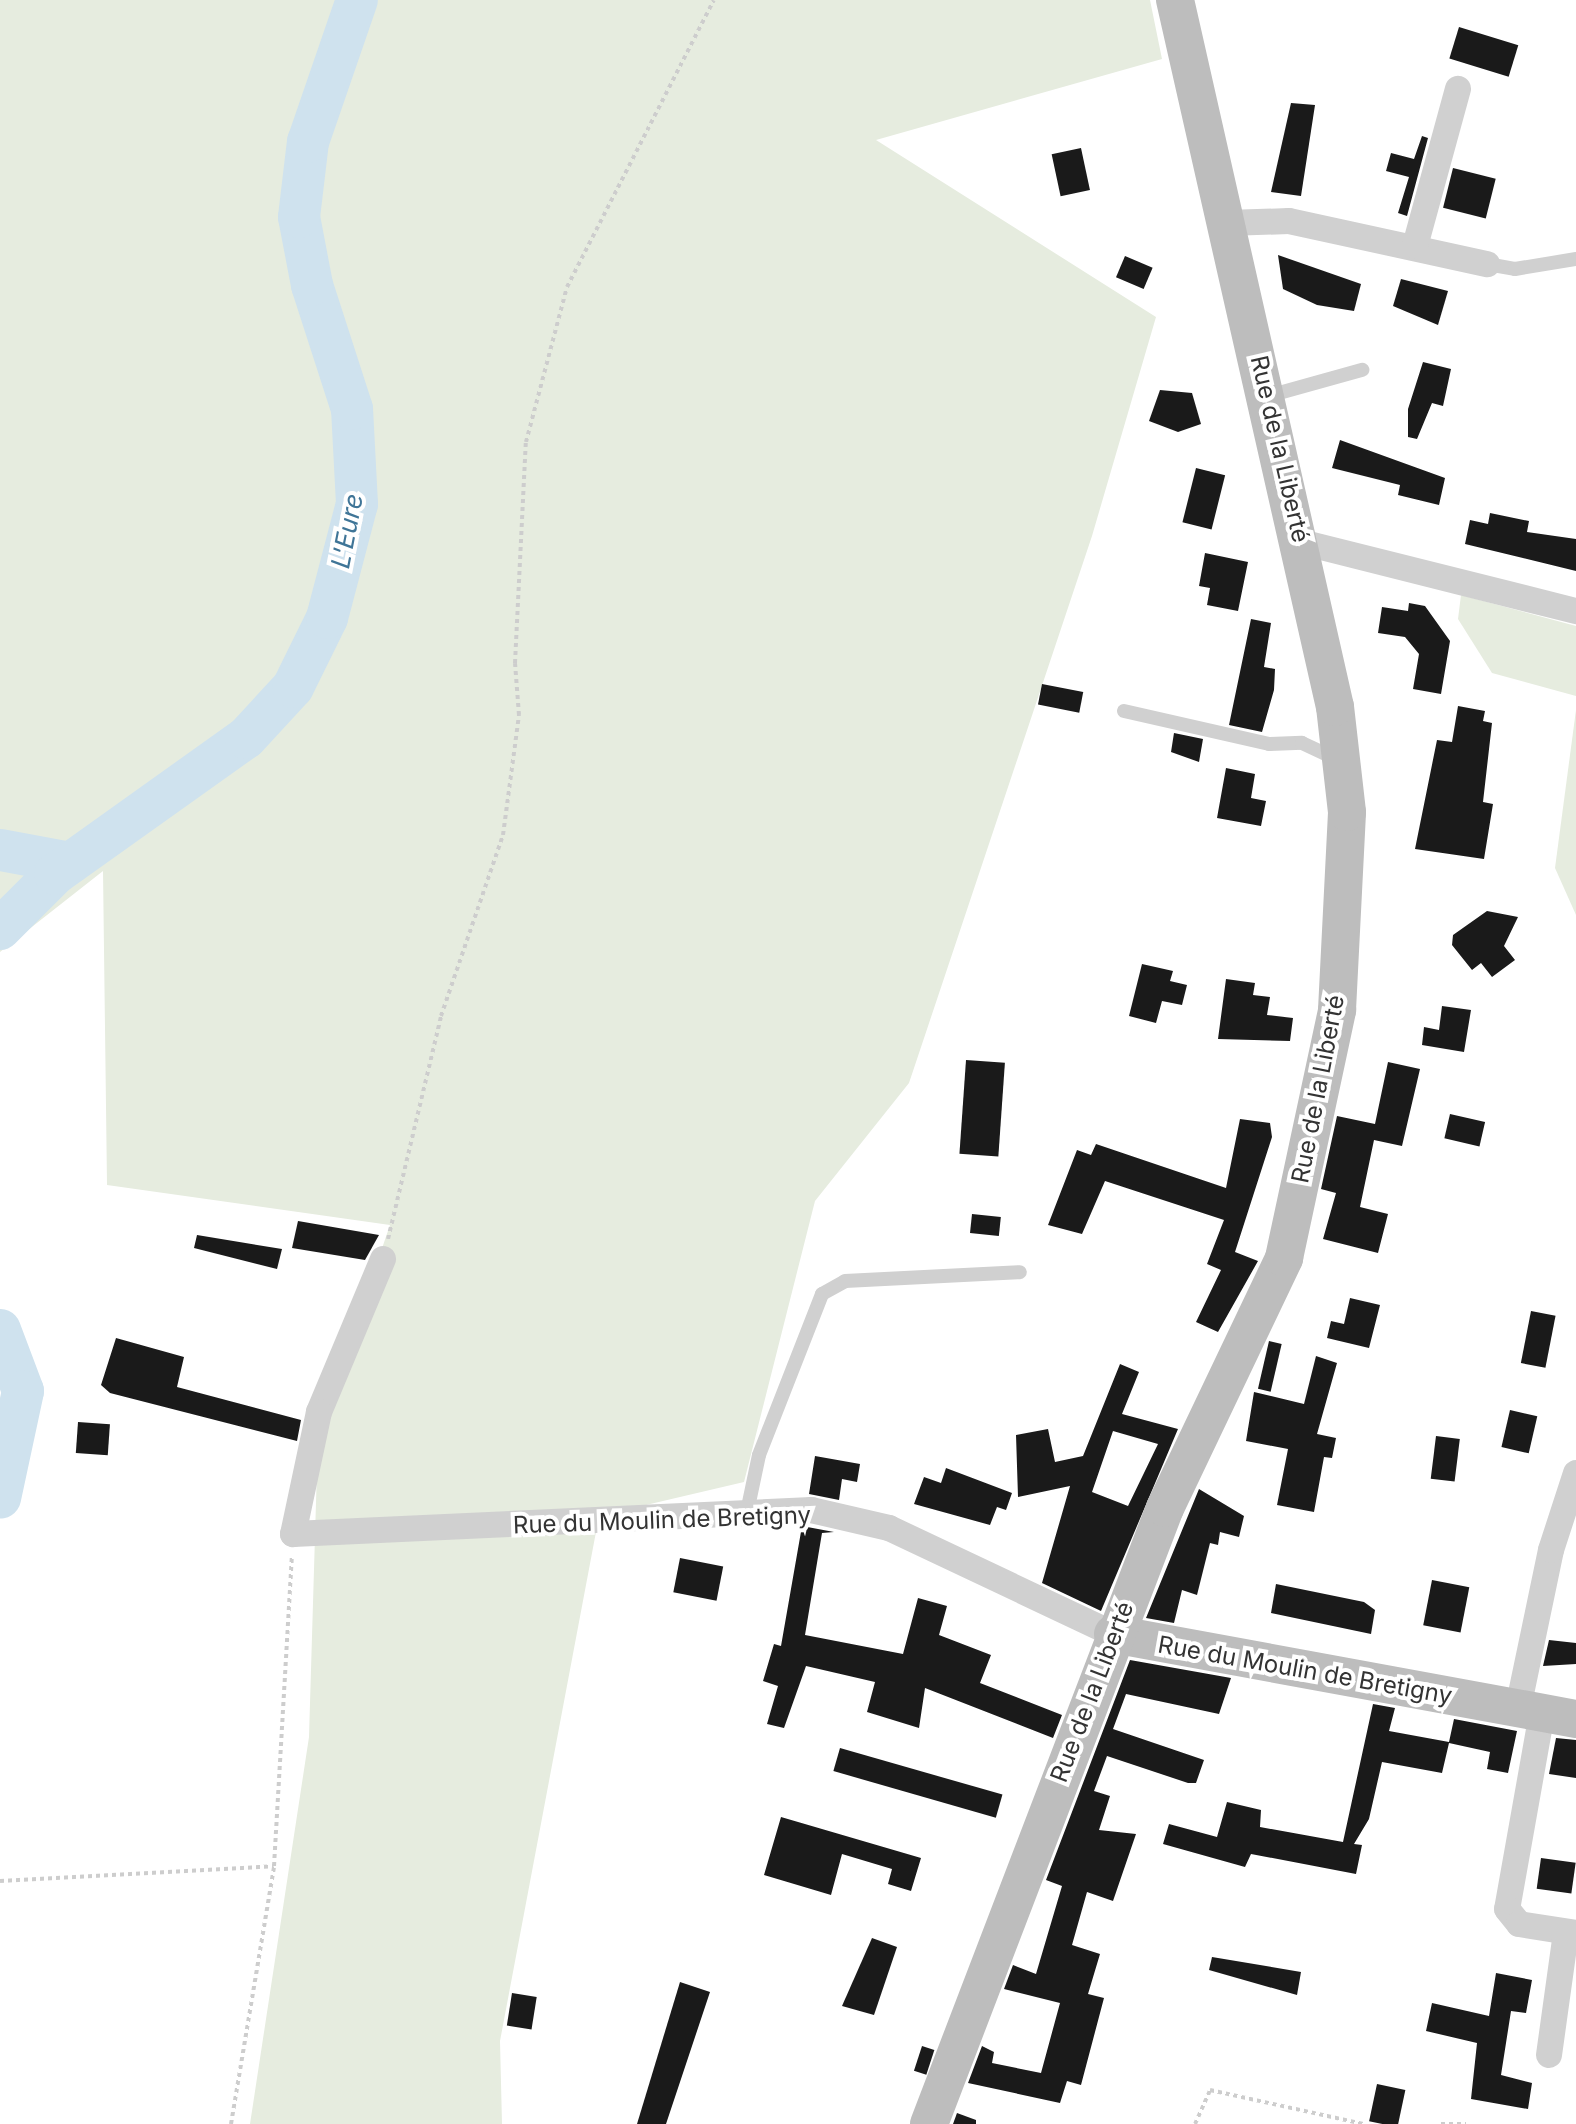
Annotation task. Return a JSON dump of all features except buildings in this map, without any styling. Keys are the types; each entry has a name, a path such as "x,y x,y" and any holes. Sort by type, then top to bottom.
{"street":[{"name":"Rue de la Liberté","path":"929,2124 1113,1634 1284,1258 1337,1010 1347,812 1341,761 1301,542 1175,0"},
{"path":"1415,246 1458,89"},
{"path":"1227,223 1289,221 1487,264"},
{"path":"1301,542 1576,611"},
{"path":"293,1534 319,1412 383,1259"},
{"path":"1549,2055 1571,1932 1519,1924 1507,1909 1545,1713 1551,1550 1576,1473"},
{"name":"Rue du Moulin de Bretigny","path":"293,1534 811,1510 889,1528 1113,1634 1545,1713"}],"lane":[{"path":"1487,264 1515,269 1576,259"},
{"path":"1268,396 1362,370"},
{"path":"1124,711 1269,744 1302,743 1341,761"},
{"path":"747,1512 759,1455 822,1294 845,1281 1020,1272"}],"path":[{"path":"383,1259 441,1016 503,835 519,715 515,663 526,442 567,287 714,0"},
{"path":"231,2124 274,1866 293,1534"},
{"path":"0,1881 274,1866"},
{"path":"1195,2124 1210,2090 1363,2124"},
{"path":"1441,2124 1466,2124"}],"shaded area":[{"path":"0,0 1150,0 1162,59 876,140 1156,317 1092,536 909,1083 815,1201 744,1482 599,1516 500,2041 502,2124 250,2124 309,1737 318,1435 390,1225 107,1185 103,871 0,952"},
{"path":"1461,595 1576,626 1576,696 1492,673 1458,619"},
{"path":"1576,710 1576,915 1555,868"}],"waterway":[{"name":"L'Eure","path":"0,929 55,874 246,738 293,687 327,618 357,504 352,409 312,285 299,217 308,142 357,0"},
{"path":"0,850 70,863"},
{"name":"L'Eure","path":"0,1330 23,1391 0,1498"}]}
